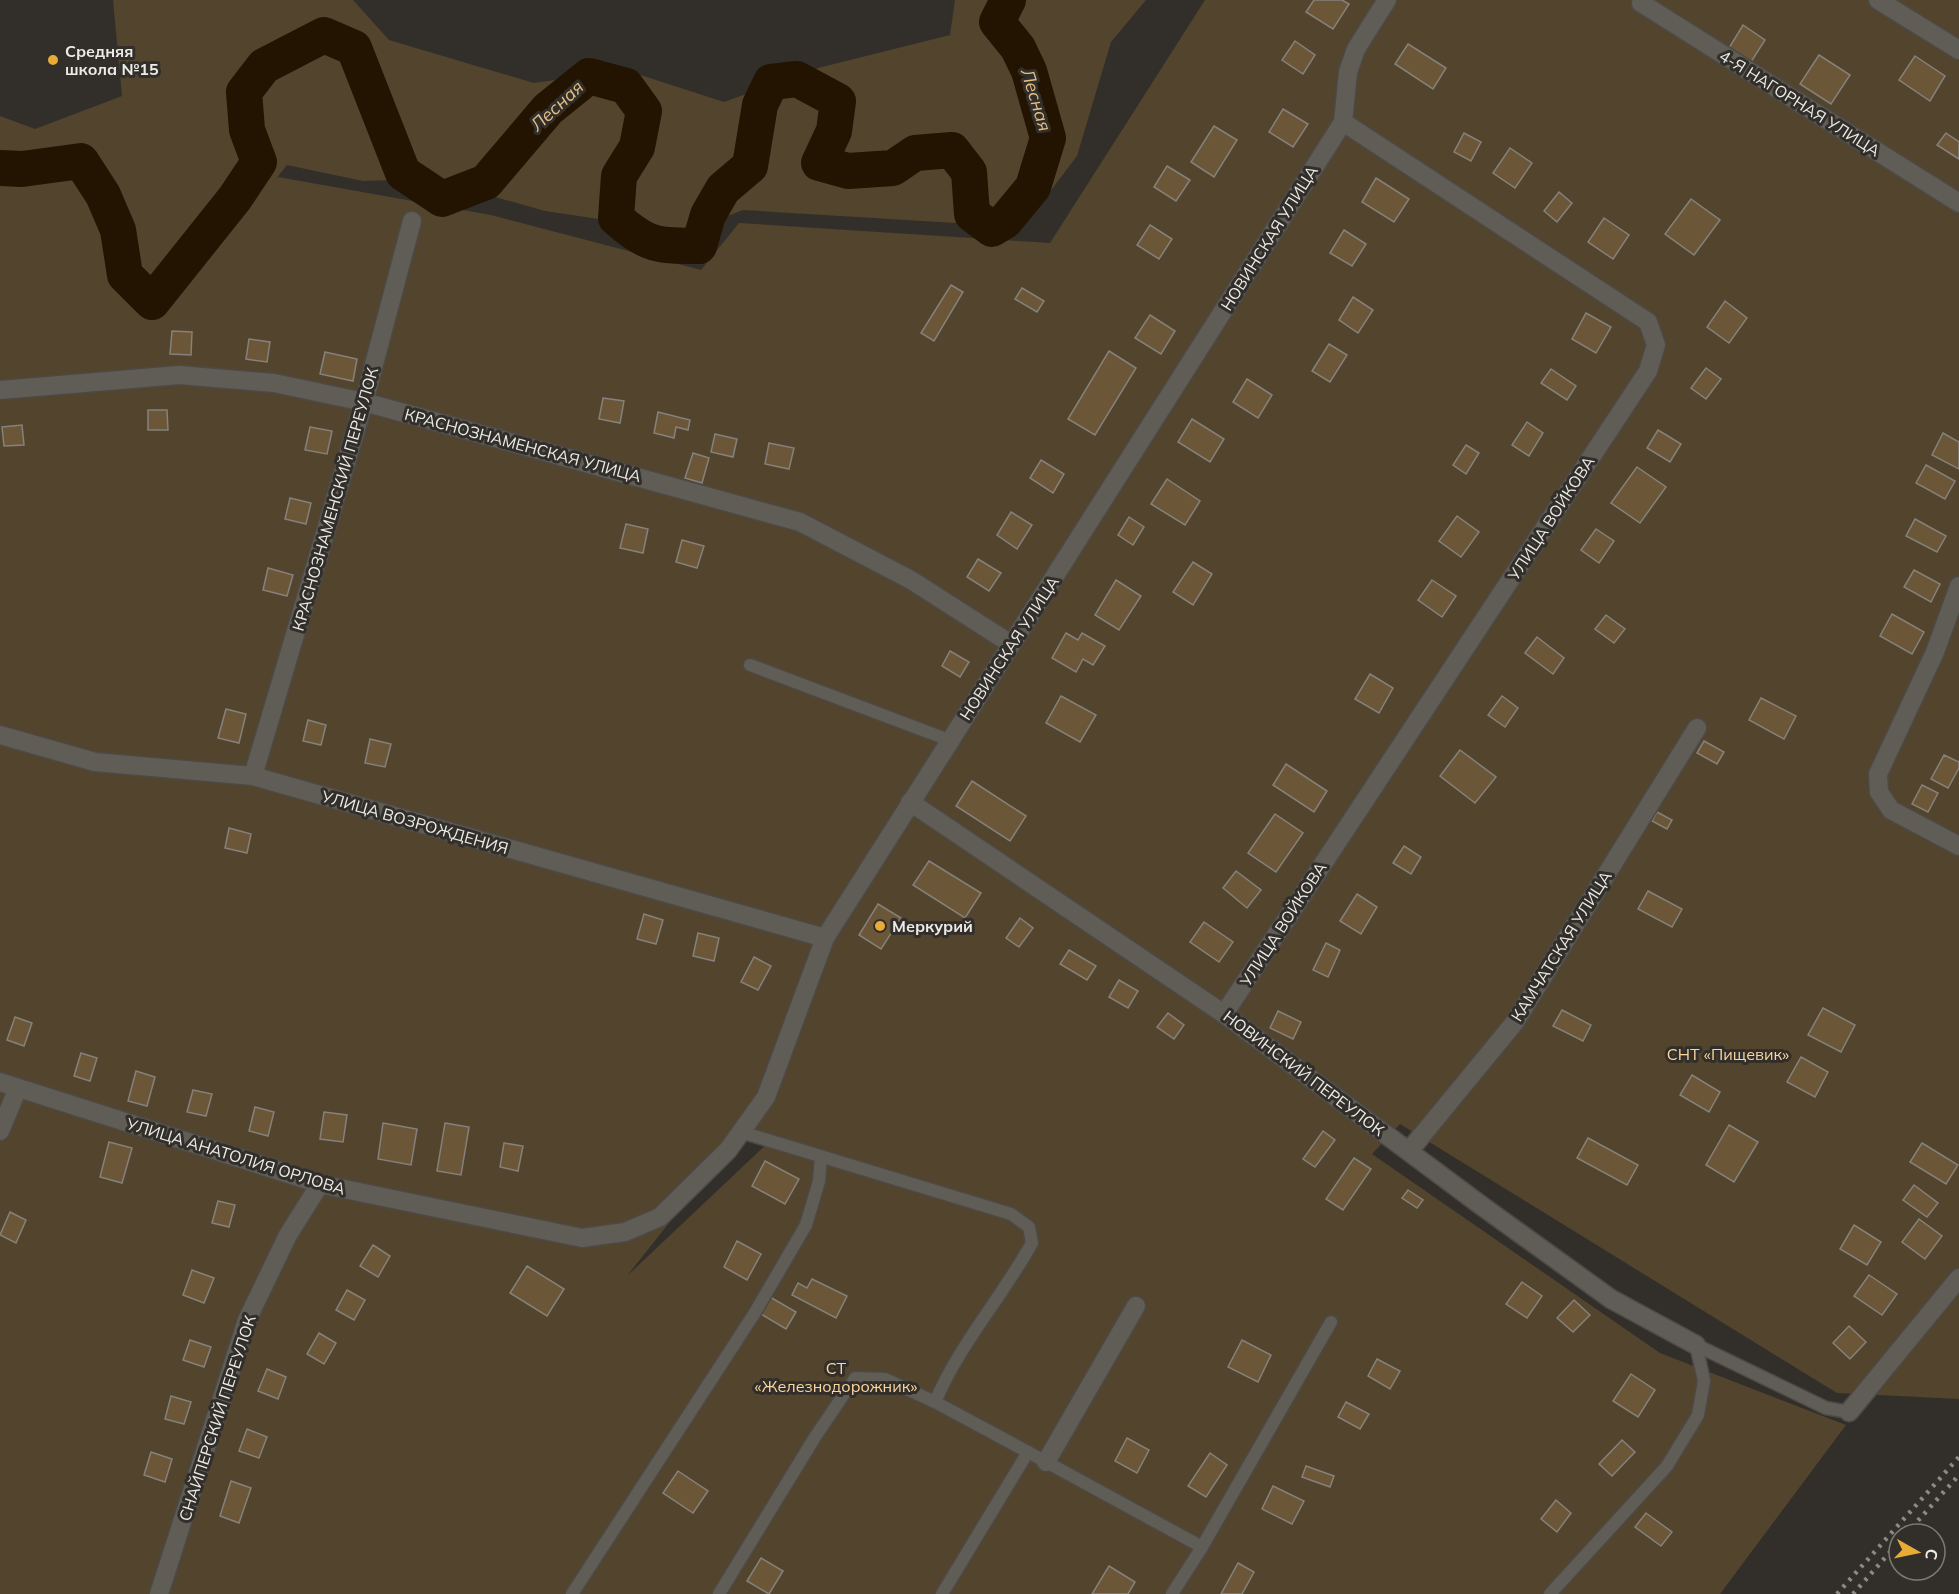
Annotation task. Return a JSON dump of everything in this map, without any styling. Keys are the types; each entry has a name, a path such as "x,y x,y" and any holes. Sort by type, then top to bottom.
{"street":[{"name":"НОВИНСКАЯ УЛИЦА","path":"582,1238 624,1232 660,1217 728,1150 766,1097 825,938 1343,122 1348,72 1356,49 1387,0"},
{"path":"1878,0 1959,50"},
{"name":"4-Я НАГОРНАЯ УЛИЦА","path":"1642,2 1959,203"},
{"name":"УЛИЦА ВОЙКОВА","path":"1224,1014 1648,371 1656,345 1648,322 1343,122"},
{"name":"КРАСНОЗНАМЕНСКИЙ ПЕРЕУЛОК","path":"253,776 364,402 412,221"},
{"name":"КРАСНОЗНАМЕНСКАЯ УЛИЦА","path":"0,390 179,375 274,383 364,402 800,522 911,580 1011,644"},
{"path":"1959,586 1935,652 1878,774 1880,792 1891,810 1959,846"},
{"name":"КАМЧАТСКАЯ УЛИЦА","path":"1409,1151 1515,1022 1697,728"},
{"name":"УЛИЦА ВОЗРОЖДЕНИЯ","path":"0,735 95,762 253,776 825,938"},
{"name":"НОВИНСКИЙ ПЕРЕУЛОК","path":"910,802 1224,1014 1611,1299 1696,1345"},
{"name":"УЛИЦА АНАТОЛИЯ ОРЛОВА","path":"0,1082 320,1184 582,1238"},
{"path":"0,1131 18,1088"},
{"name":"СНАЙПЕРСКИЙ ПЕРЕУЛОК","path":"159,1594 247,1320 288,1235 320,1184"},
{"path":"1849,1412 1959,1278"},
{"path":"1046,1462 1136,1306"}],"lane":[{"path":"750,665 949,741"},
{"path":"741,1132 1011,1214 1029,1227 1032,1243 945,1377 935,1402"},
{"path":"572,1594 754,1314 806,1225 819,1181 821,1157"},
{"path":"1172,1594 1202,1547 1331,1322"},
{"path":"1696,1345 1826,1408 1849,1412"},
{"path":"1550,1594 1667,1466 1698,1415 1704,1381 1696,1345"},
{"path":"719,1594 815,1437 855,1377 885,1379 935,1402 1202,1547"},
{"path":"942,1594 1028,1452"}],"green space":[{"path":"113,0 353,0 389,40 534,83 625,70 724,102 818,68 950,35 955,0 1146,0 1111,42 1077,156 1023,227 743,210 686,232 545,211 431,179 363,181 287,165 276,179 278,177 491,215 701,270 739,223 1050,243 1205,0 1959,0 1959,1399 1837,1393 1400,1124 1372,1154 1660,1353 1846,1425 1720,1594 0,1594 0,116 35,129 122,96","holes":["120,259 164,289 164,290 151,302","741,1132 771,1140 627,1276"]}],"building":[{"path":"1314,0 1342,0 1349,4 1333,29 1306,12"},
{"path":"1743,25 1765,40 1751,62 1729,48"},
{"path":"1295,41 1315,55 1303,74 1282,60"},
{"path":"1408,44 1446,68 1433,89 1395,64"},
{"path":"1819,55 1850,75 1831,104 1800,84"},
{"path":"1915,56 1945,76 1930,101 1899,80"},
{"path":"1283,109 1308,124 1293,147 1269,132"},
{"path":"1214,126 1237,140 1214,177 1191,162"},
{"path":"1464,133 1481,142 1471,161 1454,152"},
{"path":"1946,133 1959,142 1959,159 1937,145"},
{"path":"1510,148 1532,163 1515,188 1493,173"},
{"path":"1167,166 1190,180 1176,201 1154,187"},
{"path":"1376,178 1409,199 1394,222 1362,202"},
{"path":"1559,192 1572,203 1557,222 1544,211"},
{"path":"1691,199 1720,220 1694,255 1665,234"},
{"path":"1604,218 1629,235 1613,259 1588,242"},
{"path":"1150,225 1172,239 1159,259 1137,245"},
{"path":"1344,230 1366,244 1352,266 1330,253"},
{"path":"951,285 963,292 934,341 921,333"},
{"path":"1022,288 1044,301 1037,312 1015,299"},
{"path":"1353,297 1373,310 1358,333 1339,320"},
{"path":"1725,301 1747,318 1729,343 1707,327"},
{"path":"1586,313 1611,327 1596,353 1572,339"},
{"path":"1150,315 1175,331 1161,354 1135,338"},
{"path":"172,331 192,332 191,355 170,354"},
{"path":"249,339 270,342 267,362 246,359"},
{"path":"1329,344 1347,355 1330,382 1312,371"},
{"path":"1109,351 1136,368 1095,435 1068,419"},
{"path":"325,352 357,359 353,381 320,374"},
{"path":"1706,368 1721,379 1706,399 1691,388"},
{"path":"1551,369 1576,386 1567,400 1541,383"},
{"path":"1247,379 1272,395 1258,418 1233,402"},
{"path":"603,398 624,401 620,423 599,419"},
{"path":"148,410 167,410 168,430 148,430"},
{"path":"658,412 690,420 688,430 676,427 674,438 654,433"},
{"path":"1192,419 1224,439 1210,462 1178,442"},
{"path":"1527,422 1543,433 1529,456 1512,445"},
{"path":"22,425 24,445 4,446 2,427"},
{"path":"310,427 332,431 327,454 305,450"},
{"path":"1658,430 1681,444 1670,462 1647,448"},
{"path":"1943,433 1959,442 1959,469 1932,455"},
{"path":"715,434 737,439 733,457 711,452"},
{"path":"769,443 794,448 789,469 765,464"},
{"path":"1466,445 1479,453 1466,474 1453,465"},
{"path":"693,453 709,458 702,483 685,478"},
{"path":"1041,460 1064,474 1053,493 1030,478"},
{"path":"1926,465 1955,481 1945,499 1916,483"},
{"path":"1637,467 1666,487 1640,523 1611,503"},
{"path":"1167,479 1200,501 1185,525 1151,504"},
{"path":"290,498 311,503 306,524 285,519"},
{"path":"1011,512 1032,525 1017,549 997,535"},
{"path":"1457,516 1479,532 1461,557 1439,541"},
{"path":"1129,517 1144,527 1133,545 1118,535"},
{"path":"1915,519 1946,536 1937,552 1906,536"},
{"path":"626,524 648,529 643,553 620,548"},
{"path":"1596,529 1614,541 1599,563 1581,550"},
{"path":"682,540 704,546 697,568 676,562"},
{"path":"978,559 1001,573 989,591 967,577"},
{"path":"1193,562 1212,574 1193,605 1173,592"},
{"path":"268,568 293,575 287,596 263,590"},
{"path":"1914,570 1940,584 1931,602 1904,587"},
{"path":"1116,580 1141,596 1119,630 1095,615"},
{"path":"1432,580 1456,596 1442,617 1418,600"},
{"path":"1892,614 1924,632 1912,654 1880,636"},
{"path":"1606,615 1625,629 1614,643 1595,629"},
{"path":"1066,633 1078,640 1082,633 1105,646 1093,665 1083,659 1076,672 1052,658"},
{"path":"1537,637 1564,658 1553,674 1525,653"},
{"path":"950,651 969,662 960,677 942,666"},
{"path":"1370,674 1393,688 1379,713 1355,699"},
{"path":"1061,696 1096,715 1080,742 1046,723"},
{"path":"1502,696 1518,708 1505,727 1488,715"},
{"path":"1761,698 1796,716 1784,739 1749,720"},
{"path":"226,709 246,714 239,743 218,738"},
{"path":"308,720 326,725 321,745 303,741"},
{"path":"370,739 391,744 385,767 365,763"},
{"path":"1704,741 1724,752 1717,764 1697,753"},
{"path":"1460,750 1496,777 1475,803 1440,776"},
{"path":"1944,755 1959,762 1959,768 1948,788 1931,779"},
{"path":"1286,764 1327,791 1314,812 1273,785"},
{"path":"972,781 1026,816 1010,841 956,806"},
{"path":"1922,785 1938,793 1928,812 1912,804"},
{"path":"1657,812 1672,820 1667,829 1652,821"},
{"path":"1275,814 1303,833 1276,872 1248,853"},
{"path":"229,828 251,834 247,853 225,848"},
{"path":"1404,846 1421,857 1411,874 1393,863"},
{"path":"929,861 981,893 965,918 913,885"},
{"path":"1236,871 1261,890 1247,908 1223,888"},
{"path":"1648,891 1682,909 1672,927 1638,909"},
{"path":"1357,894 1377,907 1361,934 1340,921"},
{"name":"Меркурий","path":"878,904 901,918 881,949 859,935"},
{"path":"644,914 663,920 656,944 637,939"},
{"path":"1020,918 1033,928 1019,947 1006,938"},
{"path":"1204,922 1233,942 1219,962 1190,942"},
{"path":"698,933 719,938 714,961 693,956"},
{"path":"1326,943 1340,950 1328,977 1313,970"},
{"path":"1069,950 1096,966 1087,980 1060,964"},
{"path":"754,957 771,966 758,990 741,982"},
{"path":"1119,980 1138,991 1128,1008 1109,997"},
{"path":"1823,1008 1855,1025 1841,1052 1808,1035"},
{"path":"1562,1010 1591,1025 1583,1041 1553,1026"},
{"path":"1278,1011 1301,1022 1293,1039 1270,1028"},
{"path":"1168,1013 1184,1025 1174,1039 1157,1027"},
{"path":"15,1017 32,1023 24,1046 7,1040"},
{"path":"81,1053 97,1058 90,1081 74,1076"},
{"path":"1801,1057 1828,1072 1815,1097 1787,1082"},
{"path":"136,1071 155,1077 147,1106 128,1101"},
{"path":"1692,1075 1720,1092 1709,1112 1680,1095"},
{"path":"193,1090 212,1094 206,1116 187,1112"},
{"path":"255,1107 274,1112 268,1136 249,1131"},
{"path":"324,1112 347,1115 343,1142 320,1139"},
{"path":"383,1123 417,1129 411,1165 378,1159"},
{"path":"445,1123 469,1127 461,1175 437,1171"},
{"path":"1729,1125 1758,1142 1734,1182 1706,1165"},
{"path":"1323,1131 1335,1140 1315,1167 1303,1159"},
{"path":"1588,1138 1638,1165 1627,1185 1577,1158"},
{"path":"109,1142 132,1148 122,1183 100,1177"},
{"path":"504,1143 523,1146 518,1171 500,1167"},
{"path":"1922,1143 1958,1165 1946,1184 1910,1162"},
{"path":"1354,1158 1371,1169 1343,1210 1326,1199"},
{"path":"765,1161 799,1179 785,1204 752,1186"},
{"path":"1914,1185 1938,1203 1927,1217 1903,1200"},
{"path":"1408,1190 1423,1200 1417,1208 1402,1198"},
{"path":"218,1201 235,1205 229,1227 212,1223"},
{"path":"10,1212 26,1220 16,1243 0,1235"},
{"path":"1919,1219 1942,1236 1925,1259 1902,1242"},
{"path":"1854,1225 1881,1242 1867,1265 1840,1249"},
{"path":"737,1241 761,1254 747,1280 724,1267"},
{"path":"373,1245 390,1256 378,1277 360,1266"},
{"path":"527,1266 564,1289 547,1316 510,1293"},
{"path":"192,1270 214,1278 204,1303 183,1295"},
{"path":"1869,1275 1897,1294 1882,1315 1854,1296"},
{"path":"812,1279 847,1296 836,1318 792,1295 798,1283 807,1288"},
{"path":"1522,1282 1542,1296 1527,1318 1506,1304"},
{"path":"347,1290 365,1300 354,1320 336,1310"},
{"path":"770,1297 796,1312 786,1329 761,1314"},
{"path":"1574,1300 1590,1315 1573,1332 1557,1318"},
{"path":"1849,1326 1866,1342 1850,1359 1833,1343"},
{"path":"319,1333 336,1343 324,1364 307,1354"},
{"path":"190,1340 211,1347 204,1367 183,1360"},
{"path":"1242,1340 1271,1355 1258,1382 1228,1367"},
{"path":"1377,1359 1400,1371 1390,1389 1368,1376"},
{"path":"267,1369 286,1377 278,1399 258,1391"},
{"path":"1631,1374 1655,1390 1638,1417 1613,1401"},
{"path":"171,1396 191,1402 184,1424 165,1419"},
{"path":"1346,1402 1369,1414 1360,1429 1338,1417"},
{"path":"247,1429 267,1437 259,1458 239,1451"},
{"path":"1127,1438 1149,1450 1137,1473 1115,1461"},
{"path":"1622,1440 1635,1452 1612,1476 1599,1464"},
{"path":"151,1452 172,1459 165,1482 144,1475"},
{"path":"1210,1453 1227,1465 1206,1497 1188,1486"},
{"path":"1306,1466 1334,1476 1330,1487 1302,1477"},
{"path":"678,1471 708,1491 693,1513 663,1493"},
{"path":"231,1481 251,1488 239,1523 220,1516"},
{"path":"1273,1486 1304,1501 1292,1524 1262,1509"},
{"path":"1556,1500 1571,1513 1557,1532 1541,1519"},
{"path":"1646,1513 1672,1532 1661,1546 1635,1527"},
{"path":"761,1558 783,1571 769,1594 747,1581"},
{"path":"1238,1563 1254,1572 1242,1594 1221,1594"},
{"path":"1109,1566 1135,1582 1128,1594 1092,1594"}],"waterway":[{"name":"Лесная","path":"0,168 22,169 81,161 103,195 118,230 125,275 152,302 235,198 259,162 247,130 244,92 264,66 324,35 354,48 403,173 442,199 486,182 548,109 589,76 626,86 644,111 637,147 619,176 616,218 636,234 654,243 699,246 708,215 723,189 750,166 760,105 771,82 797,79 838,101 834,131 819,163 848,171 893,168 915,153 952,150 969,172 972,214 992,229 1005,221 1033,187 1048,138 1029,71 1018,48 997,22 1008,0"}],"railway":[{"path":"1837,1594 1959,1457"},
{"path":"1917,1522 1959,1475"},
{"path":"1853,1594 1887,1556"}],"place":[{"name":"Средняя школа №15","path":"53,60"},
{"name":"Меркурий","path":"880,926"}],"park label":[{"name":"СНТ «Пищевик»","path":"1728,1054"},
{"name":"СТ «Железнодорожник»","path":"836,1377"}]}
